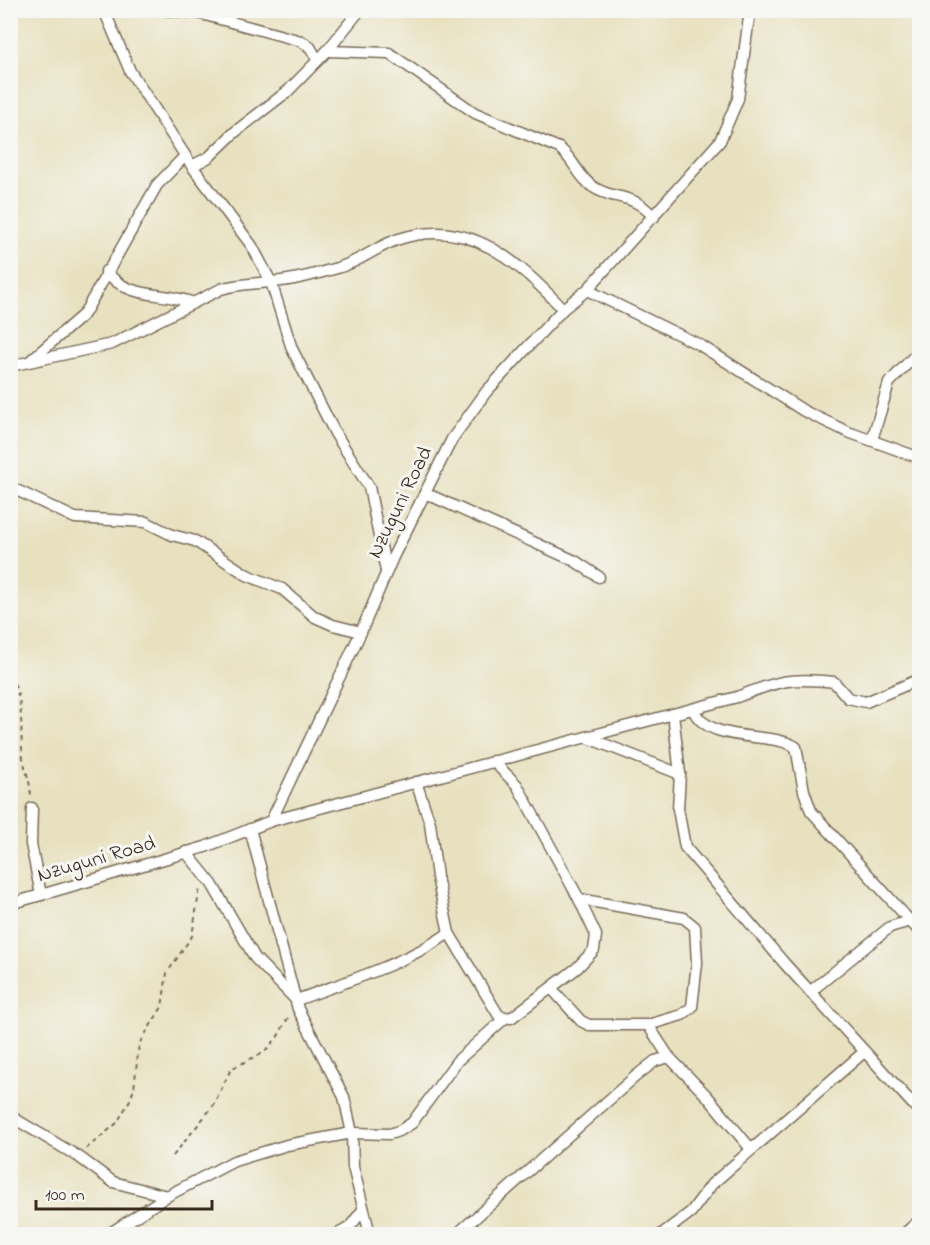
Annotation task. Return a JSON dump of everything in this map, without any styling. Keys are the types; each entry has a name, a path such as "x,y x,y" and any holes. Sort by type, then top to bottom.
{"street":[{"path":"104,10 130,71 185,156 252,246 272,282 292,349 335,433 369,487 386,571"},
{"path":"164,10 208,15 301,41 310,47 317,59"},
{"path":"192,166 209,157 235,132 272,104 327,51 360,10"},
{"name":"Nzuguni Road","path":"10,904 186,852 271,821 361,632 386,571 452,439 486,392 563,309 587,290 696,171 720,141 738,99 750,10"},
{"path":"327,51 389,53 475,113 559,148 568,154 591,186 633,199 654,217"},
{"path":"29,362 84,314 157,185 185,156"},
{"path":"10,366 112,344 161,321 191,302 236,285 272,282 340,268 401,238 441,232 454,233 501,252 563,309"},
{"path":"106,272 117,284 128,290 191,302"},
{"path":"587,290 700,345 804,411 920,458"},
{"path":"872,440 889,384 920,350"},
{"path":"10,487 75,518 146,522 172,535 195,540 247,575 282,589 315,616 333,625 361,632"},
{"path":"425,493 575,561 599,577"},
{"path":"271,821 693,709 793,679 834,682 848,698 866,702 920,679"},
{"path":"693,709 699,721 726,733 796,747 804,791 811,811 920,932"},
{"path":"673,714 680,774 678,809 685,847 864,1052 920,1112"},
{"path":"586,737 680,774"},
{"path":"109,1234 167,1196 234,1161 287,1145 352,1133 390,1134 412,1123 457,1061 504,1019 511,1018 552,989 594,950 596,935 579,898 517,785 494,761"},
{"path":"416,782 430,823 437,877 449,933 499,1016 504,1019"},
{"path":"32,808 31,844 41,895"},
{"path":"250,829 297,1000 318,1050 342,1091 352,1133 353,1167 370,1234"},
{"path":"186,852 223,901 255,957 297,1000"},
{"path":"552,989 581,1021 589,1025 648,1025 682,1016 692,1006 697,963 695,927 684,918 579,898"},
{"path":"811,992 890,927 910,921"},
{"path":"297,1000 360,976 435,942 449,933"},
{"path":"648,1025 669,1057 707,1096 751,1149"},
{"path":"662,1234 691,1212 712,1184 864,1052"},
{"path":"457,1234 636,1076 655,1061 669,1057"},
{"path":"10,1116 79,1157 113,1182 167,1196"},
{"path":"338,1234 348,1228 363,1211"},
{"path":"904,1234 920,1220"}],"path":[{"path":"10,676 19,694 23,756 30,779 32,808"},
{"path":"79,1157 96,1138 117,1123 130,1100 134,1089 139,1044 162,1007 167,973 192,936 202,872"},
{"path":"173,1156 213,1106 231,1069 264,1052 278,1038 297,1000"}]}
